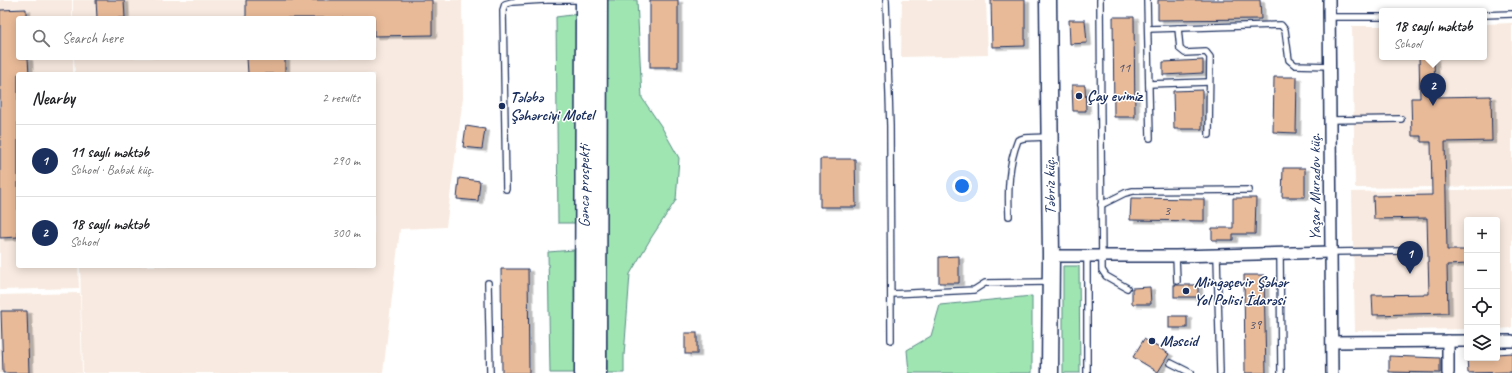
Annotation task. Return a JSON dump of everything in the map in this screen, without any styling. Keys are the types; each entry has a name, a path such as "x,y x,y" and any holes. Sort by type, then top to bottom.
{"main road":[{"name":"Gəncə prospekti","path":"584,373 585,0"},
{"name":"Gəncə prospekti","path":"597,373 598,0"},
{"name":"Təbriz küç.","path":"1048,0 1051,256 1050,373"}],"street":[{"name":"Yaşar Muradov küç.","path":"1329,0 1332,373"},
{"path":"1051,256 1176,256 1331,252"},
{"path":"1448,341 1448,373"},
{"path":"1332,342 1464,341"},
{"path":"1500,341 1512,341"}],"lane":[{"path":"506,189 502,10 505,4 512,2 545,0 598,0"},
{"path":"886,0 890,126 891,340"},
{"path":"1100,0 1102,270 1106,276 1127,288"},
{"path":"1147,0 1150,138"},
{"path":"1487,15 1512,14"},
{"path":"1330,18 1379,17"},
{"path":"1148,29 1281,25 1285,30 1289,60 1295,66 1330,66"},
{"path":"1178,28 1180,48 1186,53 1206,52 1210,57 1210,135"},
{"path":"1149,84 1209,82"},
{"path":"1330,120 1401,119"},
{"path":"1009,216 1008,184 1018,140 1024,138 1050,137"},
{"path":"1102,205 1125,193 1133,191 1249,190"},
{"path":"1331,252 1406,251"},
{"path":"1280,253 1281,373"},
{"path":"1217,254 1220,373"},
{"path":"1087,256 1087,373"},
{"path":"1176,256 1177,281"},
{"path":"891,294 974,290 985,283 1051,282"},
{"path":"488,283 490,373"},
{"path":"1170,363 1191,373"}],"shaded area":[{"path":"0,0 72,0 72,16 16,16 16,60 73,60 73,72 16,72 16,268 78,268 79,288 0,290"},
{"path":"73,0 462,0 463,98 446,227 400,229 383,373 83,373 80,268 376,268 376,72 75,72 74,60 376,60 376,16 73,16"},
{"path":"902,0 986,0 988,55 901,57"},
{"path":"1512,23 1512,186 1355,188 1352,26 1379,26 1379,60 1487,60 1487,24"},
{"path":"1512,189 1512,328 1500,329 1500,217 1464,217 1464,329 1355,331 1352,192"},
{"path":"80,293 82,373 0,373 0,295"}],"green space":[{"path":"605,0 637,0 642,98 661,126 679,158 676,200 630,274 624,373 607,373"},
{"path":"579,14 577,223 558,223 556,17"},
{"path":"574,250 575,373 550,373 548,252"},
{"path":"1063,266 1079,266 1080,373 1063,373"},
{"path":"1032,296 1032,373 909,373 907,350 931,336 940,305"}],"building":[{"path":"96,0 124,0 125,16 97,16"},
{"path":"246,0 432,0 432,35 376,36 376,16 246,16"},
{"path":"650,0 678,0 678,67 650,67"},
{"path":"991,0 1025,0 1025,46 992,47"},
{"path":"1158,0 1260,0 1261,19 1158,20"},
{"path":"26,9 26,16 16,16 16,60 28,60 29,72 16,72 16,237 0,238 0,10"},
{"path":"1113,17 1134,17 1135,117 1114,117"},
{"path":"1069,20 1085,20 1087,43 1070,44"},
{"path":"247,60 285,60 285,72 248,72"},
{"path":"1203,60 1203,73 1163,75 1163,62"},
{"path":"1419,60 1434,60 1435,97 1491,96 1492,141 1445,142 1447,250 1464,250 1464,264 1447,265 1448,313 1373,315 1372,295 1429,294 1427,218 1374,219 1373,196 1432,195 1431,142 1421,142 1421,136 1412,136 1411,98 1420,98"},
{"path":"1274,77 1297,77 1296,133 1273,132"},
{"path":"1072,85 1085,85 1086,111 1073,111"},
{"path":"1202,90 1202,129 1174,129 1173,91"},
{"path":"466,126 485,129 482,149 463,147"},
{"path":"820,159 855,159 856,207 820,207"},
{"path":"1283,168 1305,168 1305,197 1282,197"},
{"path":"459,178 480,181 478,201 457,199"},
{"path":"1131,198 1204,199 1204,221 1130,220"},
{"path":"1233,198 1256,198 1255,234 1233,234 1233,240 1212,240 1212,228 1233,228"},
{"path":"959,256 959,283 939,283 939,257"},
{"path":"501,269 528,269 529,373 502,373"},
{"path":"1244,275 1264,275 1266,373 1245,373"},
{"name":"Mingəçevir Şəhər Yol Polisi İdarəsi","path":"1174,285 1198,285 1198,297 1174,297"},
{"path":"1150,287 1151,304 1132,304 1132,288"},
{"path":"1,311 27,311 29,373 3,373"},
{"path":"1169,316 1187,316 1187,328 1169,328"},
{"path":"685,333 697,333 697,354 685,354"},
{"path":"1144,339 1169,354 1158,372 1133,357"},
{"path":"1512,353 1512,372 1468,373 1467,361 1500,361 1500,354"},
{"path":"1389,356 1440,358 1440,373 1389,372"}],"place":[{"name":"Çay evimiz","path":"1079,96"},
{"name":"Tələbə Şəhərciyi Motel","path":"502,106"},
{"name":"18 saylı məktəb","path":"1433,106"},
{"name":"11 saylı məktəb","path":"1410,274"},
{"name":"Mingəçevir Şəhər Yol Polisi İdarəsi","path":"1186,291"},
{"name":"Məscid","path":"1152,341"}]}
